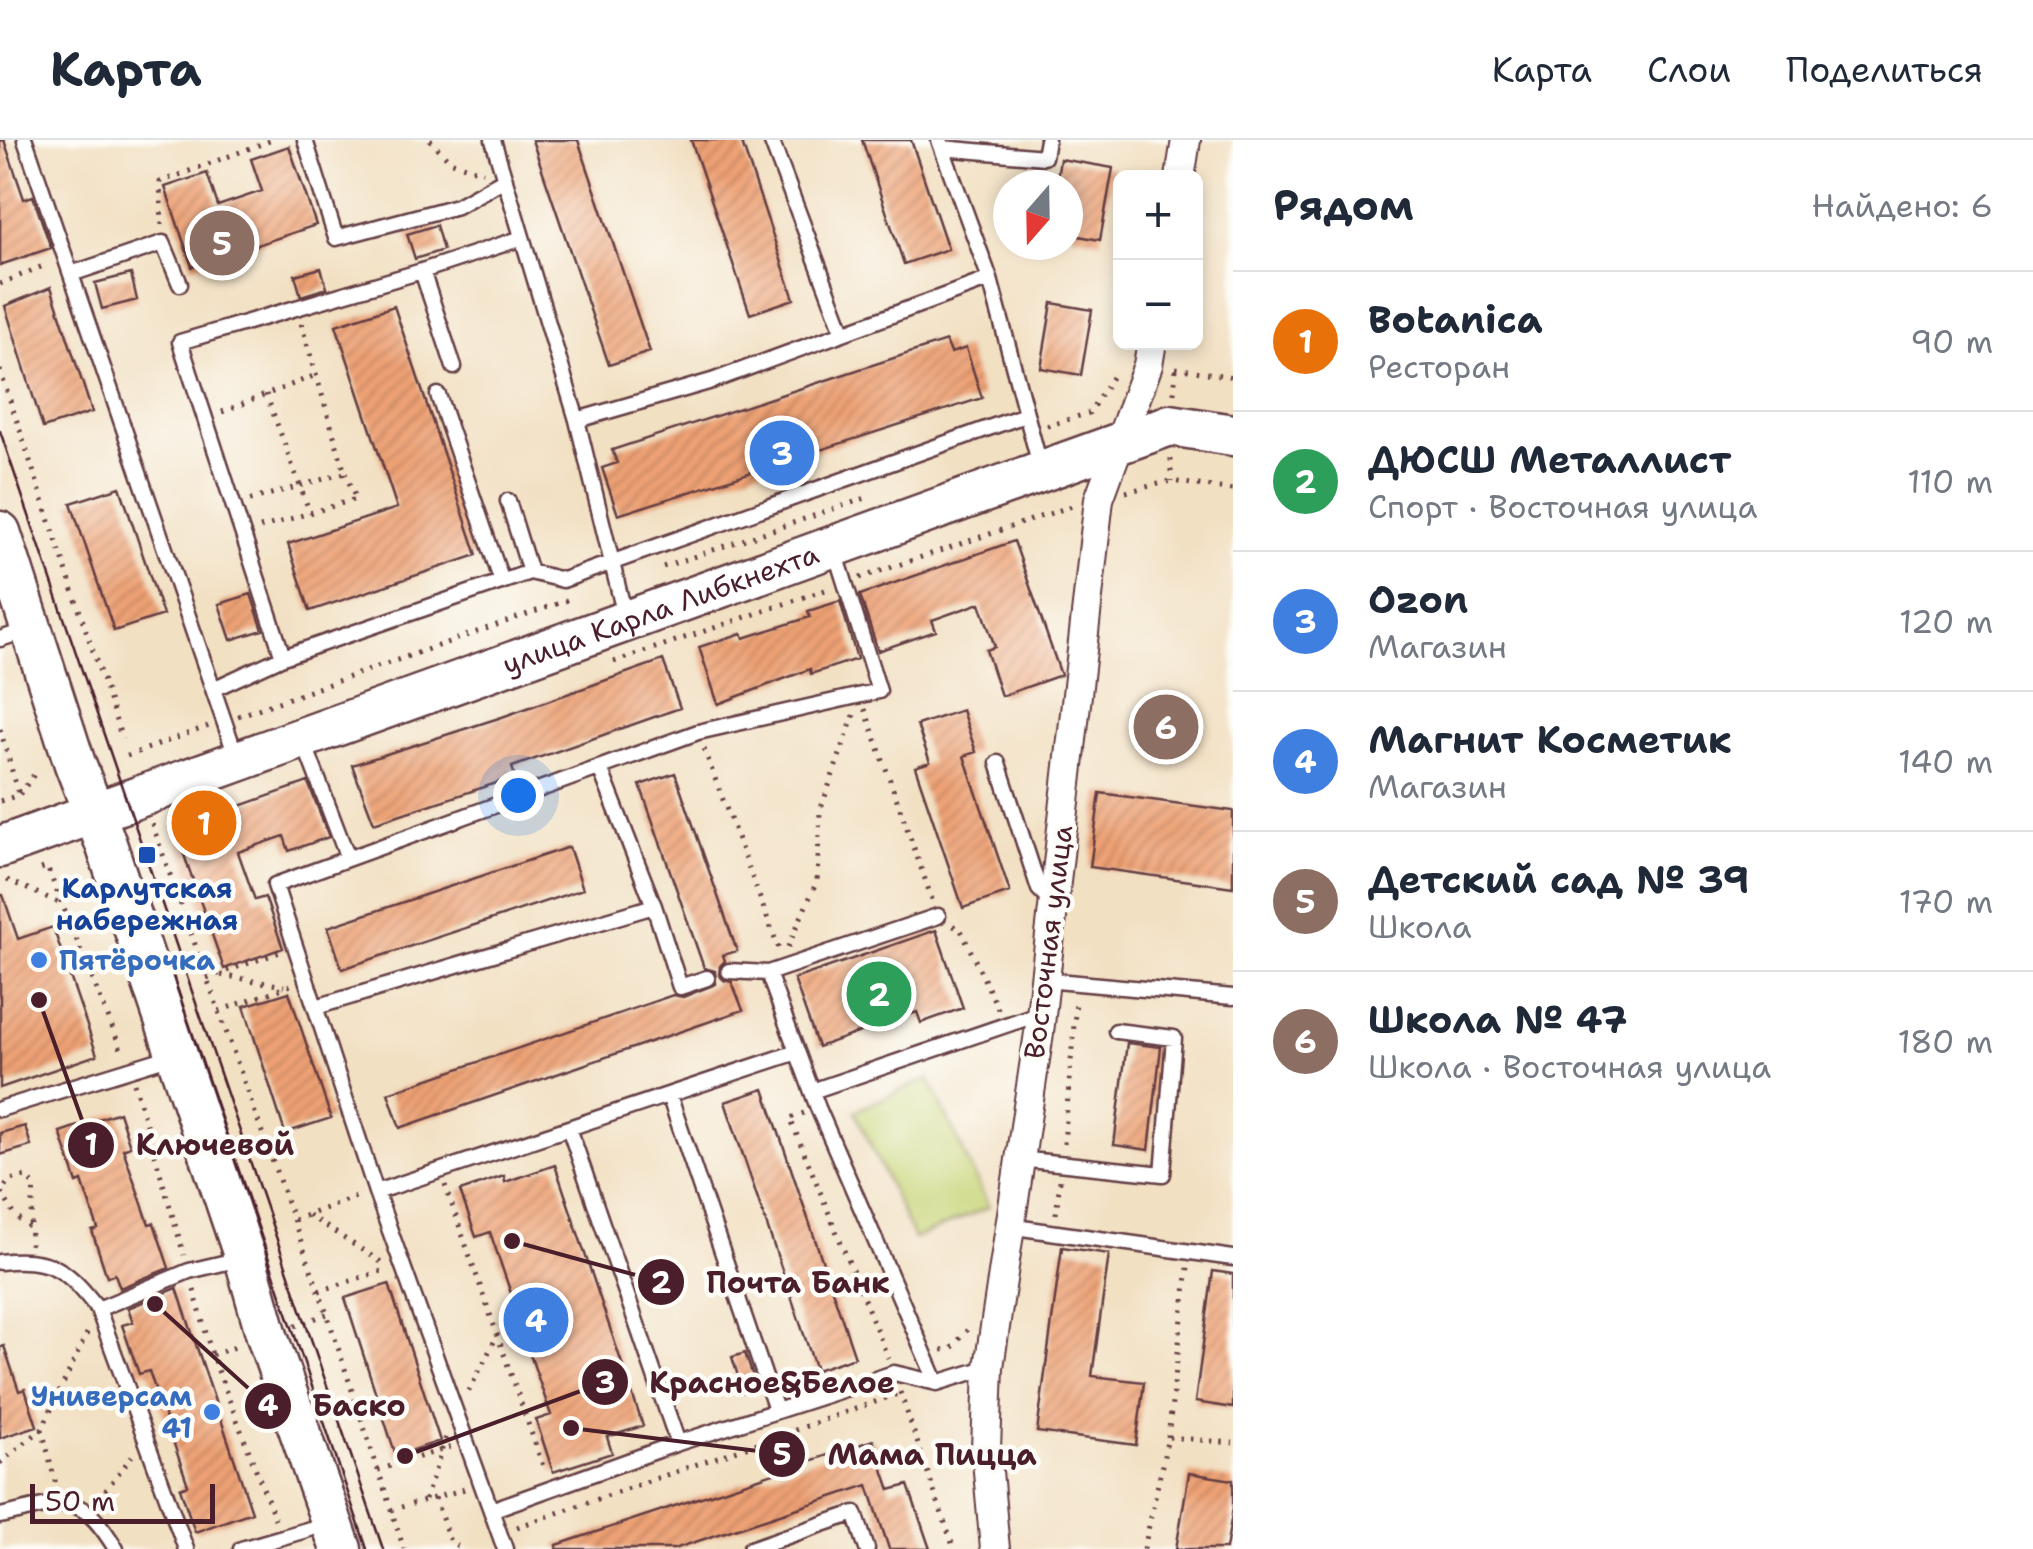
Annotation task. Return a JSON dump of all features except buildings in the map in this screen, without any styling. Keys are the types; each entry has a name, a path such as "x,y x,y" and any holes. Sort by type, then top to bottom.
{"main road":[{"name":"улица Карла Либкнехта","path":"3,864 93,814 626,621 839,565 1042,471 1170,425 1233,435"},
{"path":"0,532 16,634 106,844 245,1258 267,1336 337,1536"}],"street":[{"path":"1181,170 1186,140"},
{"name":"Восточная улица","path":"995,1549 986,1449 990,1367 1041,1013 1099,499 1150,354"}],"lane":[{"path":"25,140 238,761"},
{"path":"305,140 336,238 458,206 505,180"},
{"path":"493,140 577,420 626,621"},
{"path":"772,140 844,331"},
{"path":"1042,471 990,279 941,144 1044,157 1047,140"},
{"path":"283,657 180,342 522,238"},
{"path":"71,274 163,242 180,284"},
{"path":"422,270 454,367"},
{"path":"577,420 712,381 990,279"},
{"path":"438,395 502,582"},
{"path":"213,689 283,657 530,572 564,580 1026,415"},
{"path":"508,501 530,572"},
{"path":"505,1549 396,1266 376,1191 276,884 698,732 878,691 839,565"},
{"path":"302,738 347,856"},
{"path":"998,763 1039,888 1053,903"},
{"path":"600,768 654,906 680,987 707,978"},
{"path":"316,1007 654,906"},
{"path":"728,971 768,973 938,916"},
{"path":"768,973 812,1091 937,1383"},
{"path":"1045,980 1233,997"},
{"path":"812,1091 1041,1013"},
{"path":"1018,1159 1163,1174 1174,1038 1116,1031"},
{"path":"376,1191 797,1052"},
{"path":"0,1109 177,1054"},
{"path":"669,1095 776,1410"},
{"path":"569,1128 678,1443"},
{"path":"1008,1226 1233,1258"},
{"path":"0,1262 31,1258 73,1276 98,1309 186,1549"},
{"path":"98,1309 189,1271 245,1258"},
{"path":"492,1510 678,1443 894,1373 937,1383 990,1367"},
{"path":"0,1516 74,1502 90,1511 116,1549"},
{"path":"750,1549 855,1513 867,1549"},
{"path":"242,1549 282,1536 337,1536"}],"path":[{"path":"163,242 160,182 272,140"},
{"path":"430,140 450,161 505,180"},
{"path":"0,284 66,258"},
{"path":"243,534 356,500 296,308"},
{"path":"1150,354 1233,378"},
{"path":"0,370 122,738"},
{"path":"205,418 316,374"},
{"path":"266,394 310,513"},
{"path":"233,505 345,473"},
{"path":"606,665 839,565 1171,481 1233,490"},
{"path":"698,732 782,959 817,881 820,811 860,697"},
{"path":"860,697 940,923 960,928 1006,1025"},
{"path":"0,729 19,795"},
{"path":"0,802 19,795 36,772"},
{"path":"152,824 319,1291 404,1549"},
{"path":"3,864 62,904"},
{"path":"47,866 130,1069 212,1355 282,1536"},
{"path":"207,978 296,947"},
{"path":"218,974 287,987"},
{"path":"219,1011 307,980"},
{"path":"1054,1232 1078,983"},
{"path":"440,1171 550,1489 562,1512"},
{"path":"29,1227 16,1217 0,1192 9,1180 26,1176 34,1185 29,1227 31,1258"},
{"path":"294,1220 376,1191"},
{"path":"308,1215 396,1266"},
{"path":"1144,1549 1168,1438 1189,1251"},
{"path":"319,1291 396,1266"},
{"path":"0,1463 42,1428 98,1309"},
{"path":"925,1355 952,1348 973,1324 975,1312 996,1314"},
{"path":"508,1530 901,1393"},
{"path":"42,1428 61,1504"},
{"path":"90,1511 146,1438"},
{"path":"1168,1438 1233,1443"},
{"path":"378,1470 466,1442"},
{"path":"930,1473 954,1549"},
{"path":"391,1510 481,1485"},
{"path":"435,1498 450,1542 464,1549"}],"green space":[{"path":"929,1078 989,1207 914,1239 855,1111"}],"tram line":[{"path":"0,431 383,1549"},
{"path":"170,967 367,1549"}],"place":[{"name":"Детский сад № 39","path":"222,243"},
{"name":"Ozon","path":"782,453"},
{"name":"Школа № 47","path":"1166,727"},
{"name":"Botanica","path":"204,823"},
{"name":"Карлутская набережная","path":"147,855"},
{"name":"Пятёрочка","path":"39,960"},
{"name":"ДЮСШ Металлист","path":"879,994"},
{"name":"Ключевой","path":"39,1000"},
{"name":"Почта Банк","path":"512,1241"},
{"name":"Баско","path":"155,1304"},
{"name":"Магнит Косметик","path":"536,1320"},
{"name":"Универсам 41","path":"212,1412"},
{"name":"Мама Пицца","path":"571,1428"},
{"name":"Красное&Белое","path":"405,1456"}]}
